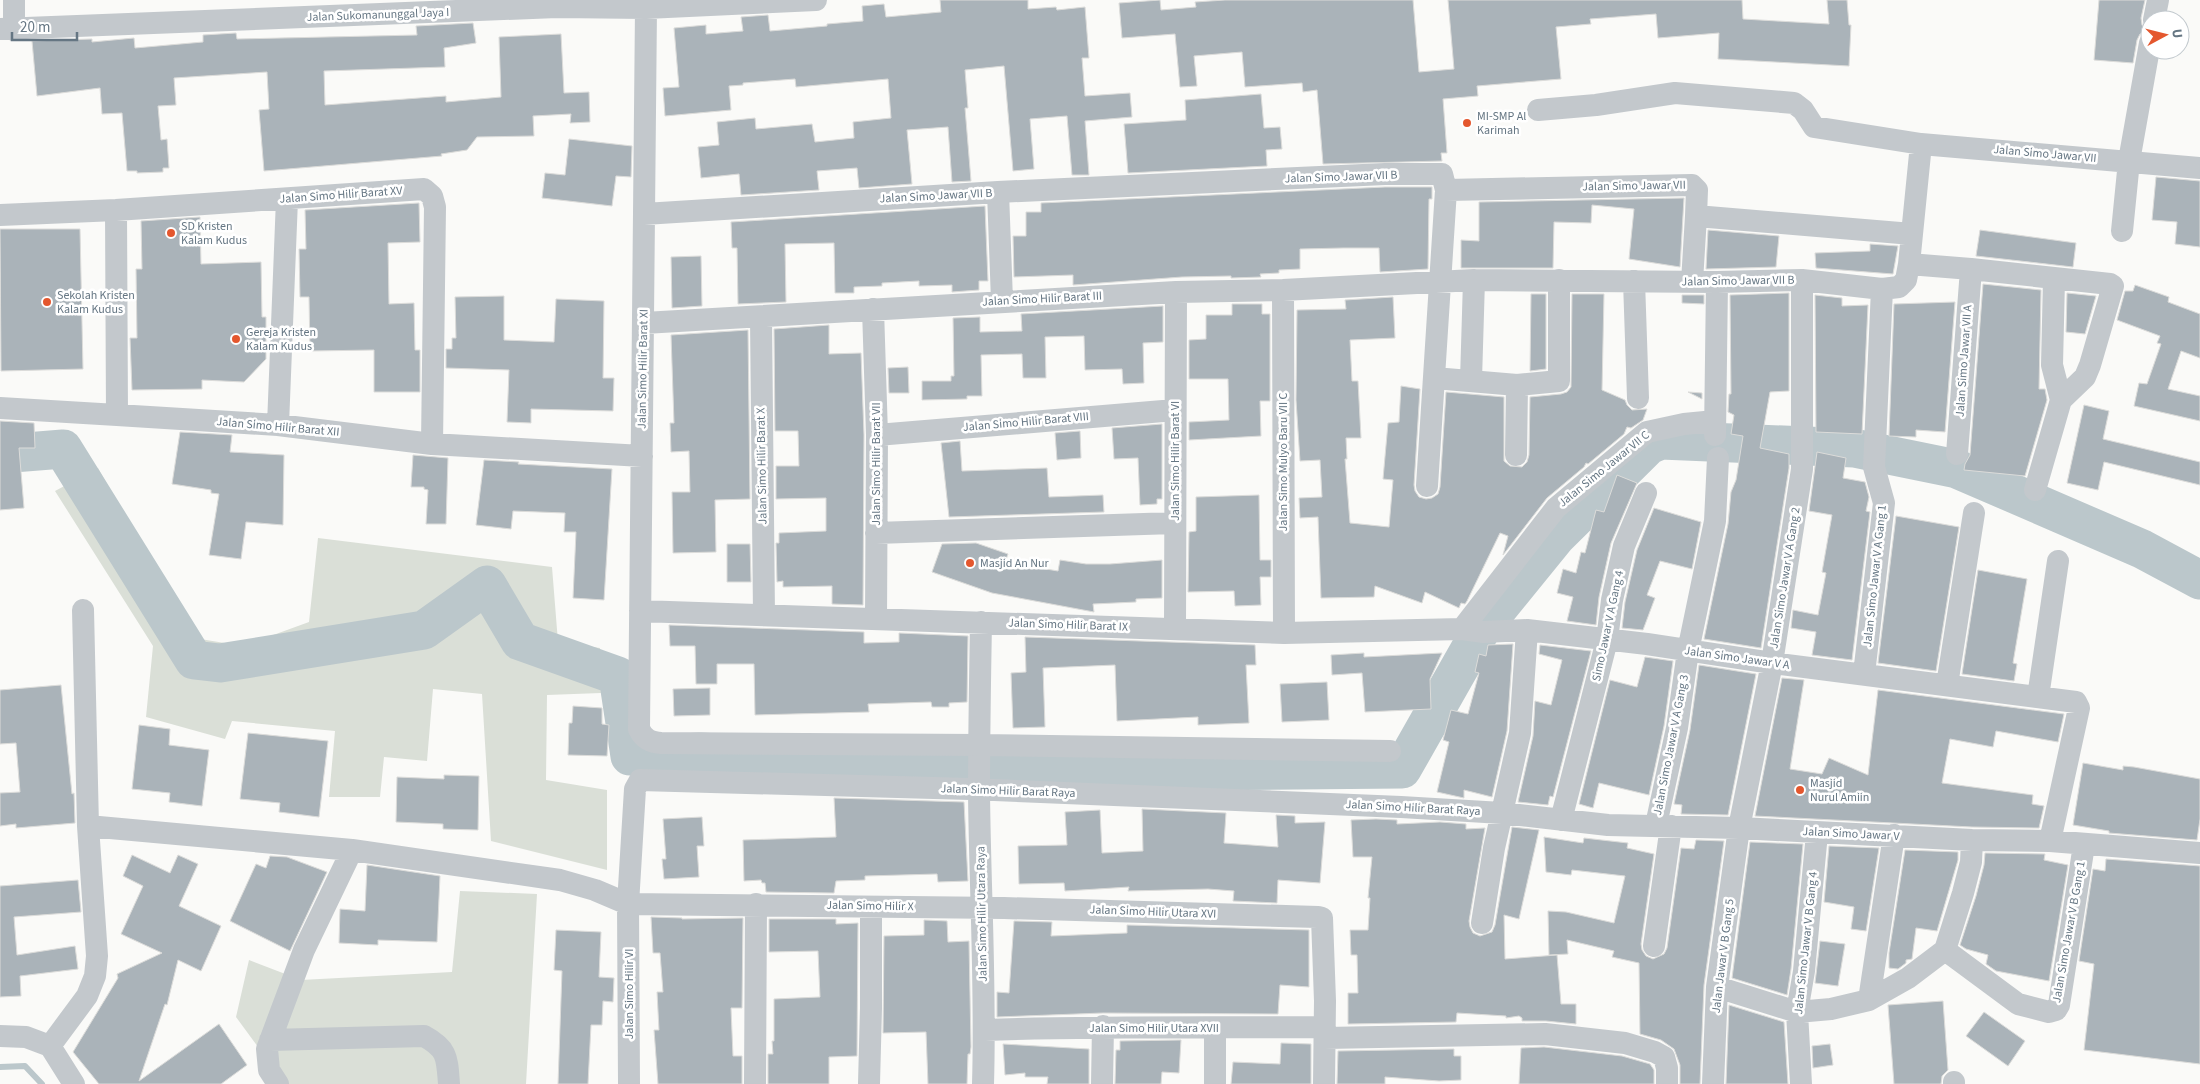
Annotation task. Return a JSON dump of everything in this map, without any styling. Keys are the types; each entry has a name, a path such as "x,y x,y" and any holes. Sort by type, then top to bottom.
{"street":[{"path":"7,30 14,0"},
{"name":"Jalan Sukomanunggal Jaya I","path":"7,30 557,4 646,8 816,0"},
{"name":"Jalan Simo Hilir Barat XI","path":"646,8 639,729 643,737 651,742 660,743 979,749"},
{"path":"2122,231 2129,161 2147,60"},
{"name":"Jalan Simo Jawar VII","path":"1538,110 1596,105 1675,93 1794,103 1803,110 1814,127 1920,144 2200,168"},
{"path":"1920,144 1909,264 1971,269 2110,284 2113,286 2085,377 2061,400 2035,490"},
{"name":"Jalan Simo Jawar VII B","path":"644,214 998,192 1385,174 1440,174 1443,175 1446,190"},
{"name":"Jalan Simo Jawar VII","path":"1446,190 1692,185 1696,190 1696,216"},
{"name":"Jalan Simo Hilir Barat XV","path":"0,215 116,210 424,189 432,196 435,207 432,444"},
{"path":"1427,486 1446,190"},
{"path":"998,192 1002,301"},
{"path":"278,425 287,199"},
{"path":"116,210 117,415"},
{"path":"1692,282 1696,216 1912,234"},
{"name":"Jalan Simo Jawar VII B","path":"1440,283 1474,280 1692,282 1802,280 1882,289 1903,285 1909,264"},
{"name":"Jalan Simo Jawar VII A","path":"1957,454 1971,269"},
{"path":"2054,279 2052,365 2061,400"},
{"path":"1471,380 1474,280"},
{"path":"1434,378 1517,385 1559,381 1559,280"},
{"name":"Jalan Simo Jawar V A Gang 2","path":"1739,828 1772,663 1802,469 1802,280"},
{"path":"1634,281 1638,398"},
{"name":"Jalan Simo Jawar VII C","path":"1478,631 1556,508 1647,432 1684,424 1715,428 1716,282"},
{"name":"Jalan Simo Hilir Barat III","path":"644,323 760,318 873,309 1176,292 1283,290 1440,283"},
{"name":"Jalan Simo Jawar V A Gang 1","path":"1864,674 1884,503 1875,457 1882,289"},
{"name":"Jalan Simo Mulyo Baru VII C","path":"1283,290 1284,633"},
{"name":"Jalan Simo Hilir Barat VI","path":"1175,629 1176,292"},
{"name":"Jalan Simo Hilir Barat VII","path":"873,309 877,435 876,619"},
{"name":"Jalan Simo Hilir Barat X","path":"760,318 764,615"},
{"path":"1516,456 1517,385"},
{"name":"Jalan Simo Hilir Barat XII","path":"0,408 278,425 432,444 642,456"},
{"name":"Jalan Simo Hilir Barat VIII","path":"877,435 1175,410"},
{"name":"Jalan Simo Jawar V A Gang 3","path":"1654,946 1664,826 1688,651 1715,521 1718,458"},
{"name":"Simo Jawar V A Gang 4","path":"1561,820 1607,640 1612,600 1624,546 1646,492"},
{"path":"1947,685 1974,513"},
{"path":"876,533 1174,522"},
{"path":"2038,697 2058,561"},
{"path":"50,1046 87,996 95,976 97,956 88,826 84,610"},
{"name":"Jalan Simo Hilir Barat IX","path":"640,611 1284,633 1478,631"},
{"name":"Jalan Simo Hilir Utara Raya","path":"981,622 979,749 985,1030 983,1084"},
{"path":"1482,923 1502,813 1520,733 1528,630"},
{"name":"Jalan Simo Jawar V A","path":"1478,631 1528,630 2076,702 2079,708 2050,841"},
{"path":"979,749 1390,751"},
{"name":"Jalan Simo Hilir Barat Raya","path":"628,904 635,789 640,780 980,785 1502,813"},
{"name":"Jalan Simo Jawar V","path":"1502,813 1608,825 1739,828 1972,840 2050,841 2200,853"},
{"path":"88,826 352,850 560,880 595,890 628,904"},
{"name":"Jalan Jawar V B Gang 5","path":"1713,1084 1717,987 1739,828"},
{"name":"Jalan Simo Jawar V B Gang 4","path":"1801,1084 1797,1012 1804,970 1817,832"},
{"path":"1869,1000 1894,836"},
{"path":"1717,987 1797,1012 1838,1008 1869,1000 1908,978 1945,950 1971,862 1972,840"},
{"name":"Jalan Simo Jawar V B Gang 1","path":"1945,950 2018,1004 2049,1012 2056,1010 2059,1005 2084,845"},
{"path":"278,1084 269,1070 266,1059 267,1049 304,950 352,850"},
{"name":"Jalan Simo Hilir X","path":"628,904 983,908"},
{"name":"Jalan Simo Hilir VI","path":"628,904 629,1084"},
{"path":"755,1084 756,904"},
{"path":"869,1084 872,1008 871,907"},
{"name":"Jalan Simo Hilir Utara XVI","path":"983,908 1322,918 1325,1001 1324,1033"},
{"path":"1102,1084 1103,1026"},
{"name":"Jalan Simo Hilir Utara XVII","path":"985,1030 1103,1026 1215,1028 1324,1033 1545,1034 1625,1043 1655,1052 1664,1057 1667,1068 1667,1084"},
{"path":"1215,1028 1215,1084"},
{"path":"1324,1033 1324,1084"},
{"path":"0,1036 26,1037 50,1046 74,1084"},
{"path":"270,1040 424,1036 438,1043 447,1056 449,1084"}],"shaded area":[{"path":"98,468 194,638 243,646 309,622 318,538 552,567 558,642 600,648 601,693 547,695 546,780 607,790 607,870 491,841 482,694 433,689 427,761 384,757 380,797 329,797 335,731 232,721 225,739 146,717 153,646 55,491"},
{"path":"460,891 537,894 526,1084 285,1084 236,1017 249,960 301,980 452,972"}],"building":[{"path":"940,0 1028,0 1028,9 1056,7 1057,10 1085,7 1089,58 1082,58 1085,96 1130,93 1132,117 1085,121 1089,175 1072,175 1067,116 1030,119 1034,169 1013,171 1004,66 965,70 968,108 965,108 971,181 952,182 948,127 907,130 912,184 859,188 857,168 817,171 819,190 741,195 739,174 701,178 698,147 719,145 717,122 755,118 756,129 812,124 815,142 854,138 853,122 891,118 888,79 796,87 795,79 743,83 743,85 729,86 731,110 665,116 663,88 679,87 674,28 706,25 706,34 743,31 741,17 768,15 770,31 827,26 827,24 863,21 862,6 884,4 886,17 941,12"},
{"path":"1160,0 1161,10 1196,7 1195,2 1225,0 1413,0 1419,72 1454,69 1448,0 1742,0 1743,19 1829,24 1827,0 1847,0 1849,25 1851,25 1849,66 1718,59 1719,33 1658,38 1656,14 1590,19 1591,24 1556,27 1561,79 1477,86 1478,96 1443,99 1447,153 1441,153 1442,161 1323,164 1317,90 1303,92 1302,83 1245,87 1242,52 1194,56 1197,86 1180,87 1175,34 1122,38 1119,3"},
{"path":"2099,0 2145,0 2143,10 2140,10 2140,34 2137,40 2133,63 2094,60"},
{"path":"473,23 476,43 444,48 445,67 324,71 325,105 446,96 446,102 501,97 499,37 561,34 564,93 589,92 590,122 570,123 571,114 533,116 534,136 477,137 467,150 441,154 442,156 264,171 259,110 269,109 267,72 174,78 176,105 158,106 161,140 167,139 169,168 163,168 163,172 137,173 137,171 127,171 122,113 102,114 100,88 37,96 32,41 92,39 92,42 134,38 135,48 203,42 203,35 236,33 237,39 417,35 416,26"},
{"path":"1261,94 1264,128 1280,127 1282,149 1266,150 1267,166 1128,173 1124,124 1186,120 1185,100"},
{"path":"569,139 632,146 631,177 616,176 612,206 542,198 545,173 565,175"},
{"path":"2156,177 2200,181 2200,247 2175,244 2177,222 2152,220"},
{"path":"1385,187 1432,187 1432,199 1429,199 1428,269 1380,272 1379,248 1343,248 1300,249 1300,269 1279,270 1279,273 1260,274 1261,277 1182,277 1073,285 1073,275 1014,277 1013,236 1026,236 1026,212 1041,212 1041,203"},
{"path":"1684,198 1680,267 1629,259 1634,209 1592,205 1591,223 1554,222 1553,268 1461,268 1461,240 1479,241 1479,202"},
{"path":"419,203 420,242 388,243 389,304 414,303 415,350 420,350 420,392 374,392 374,350 310,351 309,297 300,297 299,249 306,249 305,210"},
{"path":"985,206 988,281 979,281 979,290 952,292 952,285 919,286 919,281 882,283 882,286 854,287 854,293 835,293 834,243 785,244 786,302 738,304 737,248 732,248 731,222"},
{"path":"200,217 201,264 261,262 262,317 266,317 266,359 244,382 202,380 202,389 132,390 130,338 137,338 136,269 142,269 141,221"},
{"name":"Sekolah Kristen Kalam Kudus","path":"0,229 80,229 83,369 1,371"},
{"path":"1708,230 1779,236 1776,267 1706,269"},
{"path":"1980,230 2076,243 2073,267 1976,256"},
{"path":"1870,244 1898,246 1893,274 1816,268 1815,253 1870,251"},
{"path":"701,256 702,306 672,308 671,257"},
{"path":"1983,284 2041,290 2039,389 2045,389 2047,400 2025,476 1964,470 1970,455"},
{"path":"2135,285 2169,297 2168,302 2200,314 2200,358 2181,351 2168,389 2200,396 2200,421 2134,406 2139,383 2147,384 2161,344 2157,343 2160,336 2117,320 2125,291 2133,291"},
{"path":"1789,293 1789,391 1770,392 1760,448 1789,454 1789,468 1761,648 1704,639 1728,524 1731,492 1736,480 1743,436 1731,434 1734,415 1728,412 1729,394 1731,394 1730,295"},
{"path":"2067,293 2096,296 2085,334 2066,332"},
{"path":"1531,294 1546,294 1546,369 1530,371"},
{"path":"1572,294 1604,294 1602,390 1625,400 1632,410 1647,409 1643,420 1631,428 1627,427 1624,434 1588,464 1586,463 1584,467 1547,498 1503,555 1508,536 1500,533 1467,601 1465,604 1461,603 1459,608 1425,592 1422,603 1375,586 1374,597 1321,598 1318,517 1300,518 1299,498 1322,497 1320,460 1300,461 1296,400 1297,310 1346,309 1345,300 1393,297 1395,338 1350,340 1352,381 1358,381 1361,438 1346,438 1347,459 1345,459 1350,523 1389,527 1393,480 1383,479 1388,423 1399,422 1401,386 1420,389 1414,485 1419,497 1432,498 1438,494 1440,487 1446,392 1504,397 1504,461 1510,466 1522,467 1527,462 1529,455 1530,397 1561,394 1567,392 1571,387"},
{"path":"1682,295 1704,295 1704,304 1682,303"},
{"path":"1815,295 1842,298 1842,306 1868,305 1862,434 1816,432"},
{"path":"504,296 504,340 554,342 556,299 604,301 603,378 614,378 613,411 531,409 531,423 507,422 509,370 446,368 446,349 452,349 452,338 456,338 455,297"},
{"path":"1955,302 1945,432 1916,430 1916,437 1889,436 1894,304"},
{"path":"1232,304 1262,304 1262,314 1270,314 1270,401 1260,401 1261,436 1189,440 1189,422 1229,420 1228,379 1189,379 1189,340 1206,339 1206,315 1232,315"},
{"path":"1163,306 1163,342 1143,343 1144,383 1123,384 1122,369 1085,370 1084,336 1045,337 1046,378 1023,378 1022,354 981,355 982,396 967,396 967,399 922,400 922,381 951,381 951,376 954,376 953,318 980,317 980,332 1022,331 1021,314"},
{"path":"829,325 829,354 861,353 864,435 863,605 832,604 832,586 783,587 783,581 777,582 776,543 779,543 779,533 826,531 826,498 776,499 776,466 799,466 798,431 775,431 774,329"},
{"path":"748,330 750,499 715,500 716,552 673,553 672,492 690,492 689,451 671,452 670,423 674,423 671,335"},
{"path":"908,367 909,393 889,393 888,368"},
{"path":"1688,392 1702,393 1702,399"},
{"path":"2084,405 2109,411 2103,439 2200,462 2200,485 2104,462 2098,490 2067,483"},
{"path":"0,421 34,423 35,448 19,448 24,508 0,510"},
{"path":"1162,424 1162,499 1157,499 1157,504 1140,505 1138,458 1114,459 1112,428"},
{"path":"1080,431 1081,458 1057,460 1055,433"},
{"path":"180,432 232,435 230,452 284,455 283,525 246,522 241,559 209,555 219,494 211,493 211,490 172,484"},
{"path":"960,441 962,471 1047,468 1049,497 1103,495 1104,512 949,517 941,443"},
{"path":"1817,452 1846,458 1843,478 1865,482 1869,497 1866,511 1870,512 1852,660 1812,655 1816,632 1791,628 1793,610 1818,615 1826,573 1822,572 1832,515 1809,511"},
{"path":"413,455 448,458 446,524 426,524 428,490 424,489 424,487 411,487"},
{"path":"484,460 519,462 518,464 612,469 604,600 573,598 576,532 564,532 565,513 513,511 511,529 476,525"},
{"path":"1617,475 1637,483 1611,543 1599,597 1596,625 1567,621 1573,597 1557,593 1563,569 1576,573 1581,552 1585,553 1596,510 1604,512"},
{"path":"1259,495 1260,560 1271,560 1271,577 1260,577 1261,605 1235,606 1234,591 1188,592 1189,532 1196,531 1196,497"},
{"path":"1654,508 1701,522 1692,569 1660,561 1647,595 1655,598 1643,630 1622,628 1625,602 1637,550"},
{"path":"1896,516 1959,527 1936,671 1878,663"},
{"path":"976,543 1008,554 1005,562 1058,571 1060,560 1086,564 1110,564 1162,560 1162,598 1136,599 1136,602 1093,604 1094,612 992,593 932,572 942,544"},
{"path":"727,544 750,544 751,582 727,582"},
{"path":"1978,570 2027,579 2013,663 2017,664 2014,681 1962,674"},
{"path":"669,625 864,632 864,643 899,642 899,633 968,636 967,702 949,703 949,707 932,707 931,702 868,704 869,712 755,715 754,664 717,664 717,684 696,684 695,646 670,646"},
{"path":"1025,637 1255,645 1256,665 1246,665 1249,723 1198,725 1198,717 1117,721 1115,665 1043,668 1045,727 1013,728 1011,673 1026,672"},
{"path":"1513,644 1507,731 1492,797 1464,790 1464,798 1437,792 1449,742 1443,740 1451,710 1468,714 1479,673 1475,672 1479,654 1486,656 1488,645"},
{"path":"1540,645 1591,651 1553,797 1550,796 1548,805 1518,802 1533,736 1535,701 1551,705 1562,660 1539,654"},
{"path":"1364,653 1364,657 1442,653 1430,679 1431,709 1365,712 1362,673 1332,675 1331,655"},
{"path":"1645,657 1673,661 1664,726 1649,795 1599,783 1593,808 1579,804 1610,680 1637,687"},
{"path":"1699,665 1756,674 1728,815 1681,814 1682,805 1674,804 1690,730"},
{"path":"1782,678 1804,680 1790,769 1822,774 1829,758 1868,775 1878,690 2064,714 2058,742 1996,731 1993,747 1950,739 1942,783 2033,795 2032,804 2044,806 2039,828 1972,827 1755,816"},
{"path":"1327,682 1329,720 1282,722 1280,684"},
{"path":"61,685 72,794 74,793 75,823 16,828 16,824 0,826 0,793 20,792 16,743 0,744 0,690"},
{"path":"710,688 710,715 674,716 673,689"},
{"path":"573,706 602,708 602,724 609,725 607,756 568,755 569,723 572,723"},
{"path":"139,725 170,729 169,745 209,750 202,806 169,802 170,793 132,789"},
{"path":"248,733 328,741 319,817 279,812 280,803 240,799"},
{"path":"2083,763 2123,770 2123,766 2134,767 2200,779 2200,819 2197,840 2109,833 2109,831 2073,825"},
{"path":"444,775 479,776 478,830 443,829 443,824 396,822 397,777 444,779"},
{"path":"834,798 964,802 968,881 938,882 937,874 865,876 865,880 836,881 834,893 766,892 765,883 762,883 761,880 744,881 743,840 836,837"},
{"path":"1142,809 1226,813 1224,843 1278,847 1276,815 1295,816 1295,823 1325,822 1320,883 1278,880 1277,903 1233,901 1234,891 1208,889 1128,891 1129,887 1065,891 1064,883 1019,884 1018,846 1067,845 1065,812 1100,810 1102,853 1143,851"},
{"path":"702,817 704,846 697,846 699,877 664,879 662,859 666,859 663,819"},
{"path":"1351,820 1397,820 1397,824 1440,822 1466,824 1466,829 1485,828 1469,921 1473,933 1480,936 1492,932 1495,925 1512,827 1539,830 1519,919 1504,915 1505,959 1557,955 1561,1004 1576,1004 1576,1024 1522,1021 1522,1018 1519,1016 1506,1018 1506,1016 1457,1013 1456,1022 1348,1024 1348,993 1358,993 1357,955 1351,955 1350,930 1368,930 1370,898 1368,898 1372,857 1353,857"},
{"path":"1544,837 1583,843 1584,838 1628,843 1627,848 1654,854 1641,944 1646,956 1653,959 1664,954 1667,948 1681,848 1694,849 1696,840 1724,841 1704,985 1700,1084 1680,1084 1680,1065 1674,1049 1661,1040 1640,1034 1639,963 1612,957 1614,951 1567,940 1568,954 1549,955 1548,911 1566,912 1614,923 1625,876 1572,870 1571,875 1546,872"},
{"path":"1750,842 1803,844 1787,995 1732,978"},
{"path":"1829,846 1879,848 1866,931 1851,929 1854,907 1824,902"},
{"path":"1905,850 1958,852 1958,860 1937,931 1916,928 1912,959 1906,960 1906,963 1898,969 1889,968 1889,953"},
{"path":"1985,853 2045,854 2044,860 2068,865 2049,981 1996,971 1986,964 1988,955 1966,949 1960,945 1976,896"},
{"path":"132,855 170,873 178,855 198,864 179,906 221,926 201,971 178,960 167,1005 165,1004 139,1081 219,1024 247,1065 221,1084 99,1084 73,1052 118,978 117,974 162,953 121,934 143,886 123,876"},
{"path":"270,856 287,857 327,872 290,951 230,921 256,864 266,868"},
{"path":"2106,859 2200,866 2200,1064 2084,1050 2094,964 2079,961 2093,869 2105,871"},
{"path":"367,865 440,876 437,942 378,940 378,945 339,943 340,909 365,911"},
{"path":"78,880 81,912 14,917 17,955 75,946 78,969 20,976 21,996 0,997 0,886"},
{"path":"651,917 682,919 743,918 742,1008 731,1008 733,1056 742,1056 742,1084 658,1084 654,1030 659,1030 657,992 663,992 660,953 653,953"},
{"path":"769,919 836,919 836,924 858,923 857,1056 829,1057 829,1084 768,1084 768,1054 773,1054 772,1041 774,1041 774,999 820,997 818,951 769,952"},
{"path":"924,920 947,921 948,942 969,941 971,1047 970,1054 968,1054 967,1084 928,1084 926,1032 883,1033 884,936 924,935"},
{"path":"1014,921 1052,922 1051,936 1127,933 1127,925 1309,930 1309,987 1280,985 1278,1014 1103,1013 997,1017 997,992 1009,993"},
{"path":"556,930 601,932 599,977 614,978 613,1002 603,1001 602,1025 591,1025 588,1084 558,1084 562,971 554,970"},
{"path":"1820,941 1845,944 1838,986 1815,983"},
{"path":"1943,1001 1948,1070 1942,1076 1941,1084 1894,1084 1888,1005"},
{"path":"1729,1005 1784,1022 1788,1084 1726,1084"},
{"path":"1984,1012 2025,1041 2008,1066 1966,1036"},
{"path":"1181,1040 1179,1073 1162,1072 1161,1084 1115,1084 1116,1050 1120,1050 1120,1041"},
{"path":"1281,1043 1311,1044 1311,1084 1231,1084 1233,1062 1280,1064"},
{"path":"1003,1044 1089,1049 1089,1084 1047,1084 1048,1077 1025,1077 1025,1073 1005,1075"},
{"path":"1830,1044 1833,1065 1813,1068 1812,1046"},
{"path":"1544,1047 1622,1056 1650,1064 1654,1070 1654,1084 1519,1084 1521,1048"},
{"path":"1454,1049 1454,1056 1461,1056 1461,1080 1439,1081 1385,1077 1385,1084 1337,1084 1338,1051"}],"waterway":[{"path":"0,454 63,449 194,660 220,663 424,630 487,585 520,641 618,676 630,756 700,752 1082,772 1402,769 1482,628 1556,537 1649,445 1661,440 1854,448 1957,469 2142,549 2200,580"},
{"path":"0,1067 25,1066 42,1084"}],"place":[{"name":"MI-SMP Al Karimah","path":"1467,123"},
{"name":"SD Kristen Kalam Kudus","path":"171,233"},
{"name":"Sekolah Kristen Kalam Kudus","path":"47,302"},
{"name":"Gereja Kristen Kalam Kudus","path":"236,339"},
{"name":"Masjid An Nur","path":"970,563"},
{"name":"Masjid Nurul Amiin","path":"1800,790"}]}
